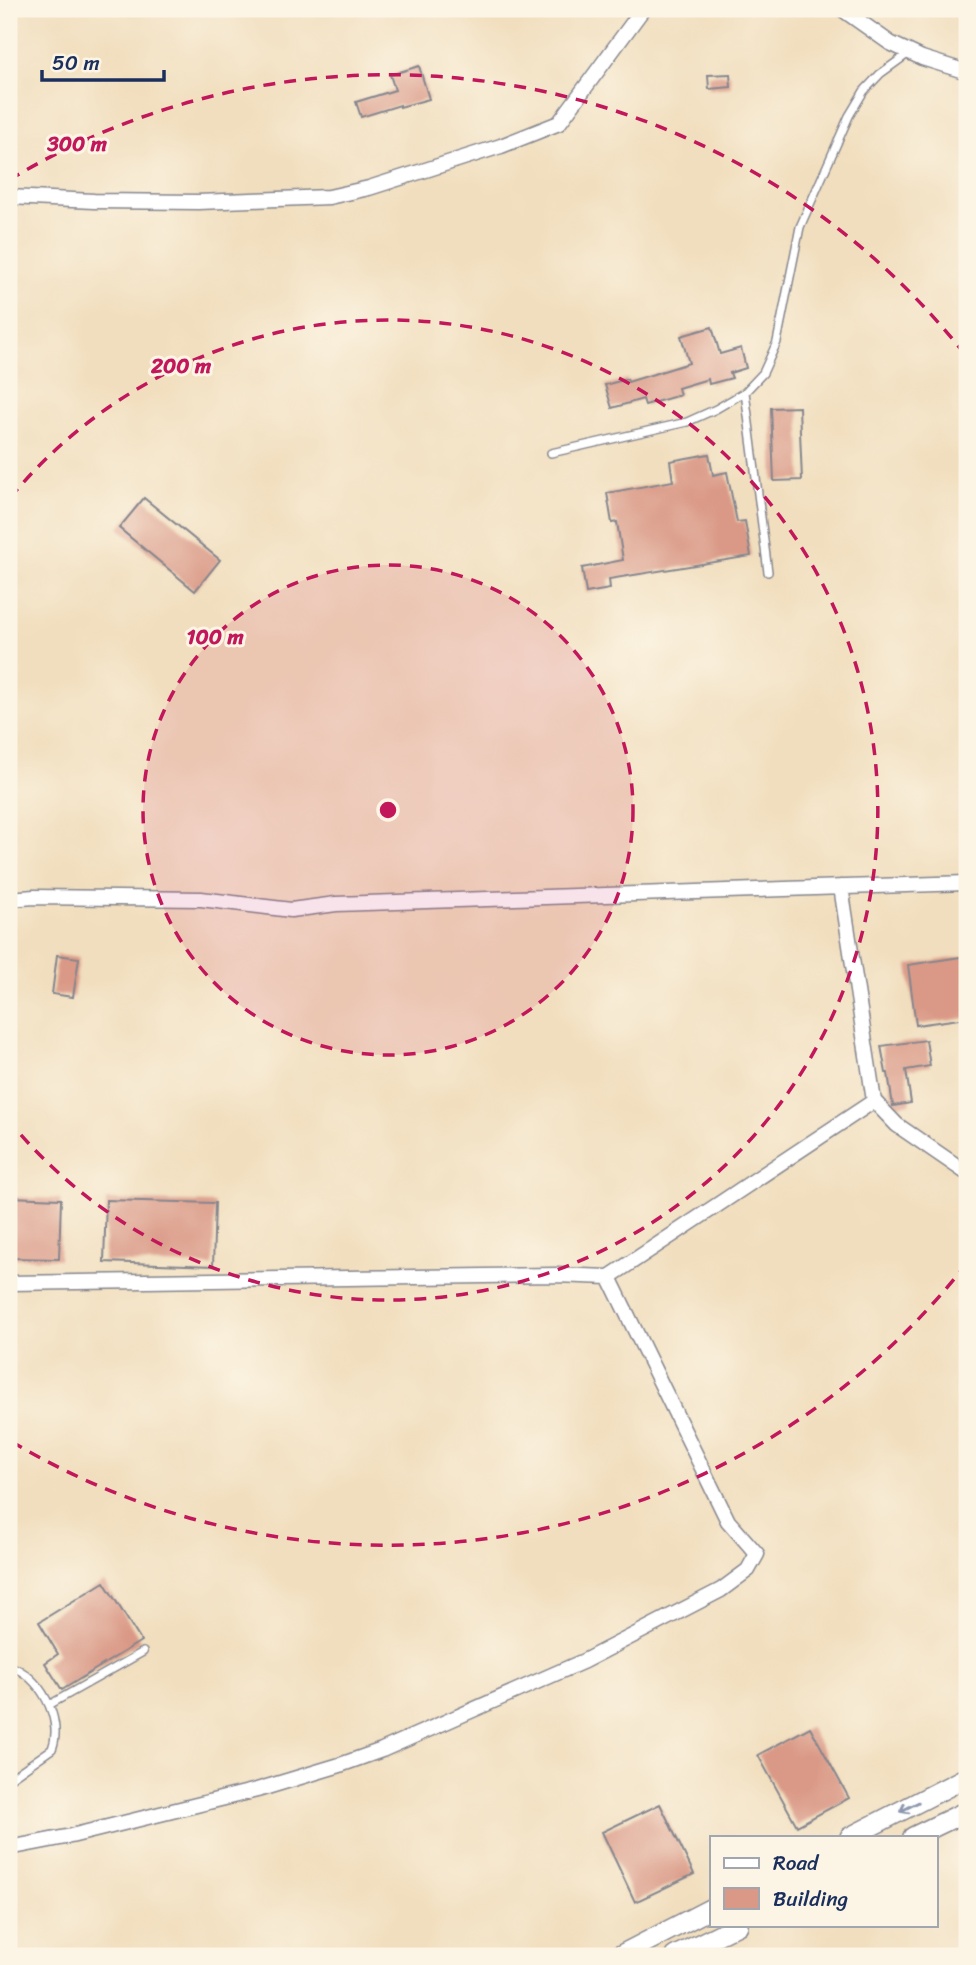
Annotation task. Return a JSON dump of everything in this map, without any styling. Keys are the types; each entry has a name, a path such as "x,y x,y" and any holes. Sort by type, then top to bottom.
{"main road":[{"path":"852,1836 967,1777"},
{"path":"915,1836 967,1811"},
{"path":"618,1956 710,1909"},
{"path":"675,1956 736,1926"}],"street":[{"path":"9,197 198,202 329,197 369,188 501,146 559,123 643,9"},
{"path":"842,9 890,43 922,58 967,72"},
{"path":"9,899 201,899 291,910 336,904 967,883"},
{"path":"841,887 874,1101 897,1125 967,1173"},
{"path":"9,1283 555,1275 609,1277 874,1101"},
{"path":"9,1848 71,1836 257,1790 382,1750 584,1661 721,1590 748,1570 757,1554 728,1521 609,1277"}],"lane":[{"path":"551,453 687,422 746,392 763,373 777,342 800,227 849,116 864,91 880,74 910,52"},
{"path":"746,392 768,572"},
{"path":"49,1706 143,1652"},
{"path":"9,1666 30,1677 49,1706 57,1730 52,1749 9,1779"}],"building":[{"path":"419,66 429,99 361,117 356,102 395,90 390,75"},
{"path":"730,74 731,87 709,89 708,75"},
{"path":"712,327 720,354 741,348 746,368 730,373 732,378 709,384 708,379 678,388 680,395 645,405 643,399 612,408 605,385 627,379 628,382 689,363 681,336"},
{"path":"799,407 802,480 774,481 771,408"},
{"path":"709,454 713,475 727,472 737,522 745,521 751,556 609,579 610,589 586,593 582,568 623,560 617,522 612,523 607,493 673,481 670,461"},
{"path":"144,498 220,560 195,591 119,528"},
{"path":"57,955 79,958 73,997 52,994"},
{"path":"967,956 967,1018 916,1025 908,965"},
{"path":"926,1040 930,1066 906,1070 911,1103 893,1106 881,1046"},
{"path":"9,1197 61,1199 59,1259 9,1258"},
{"path":"106,1200 215,1203 213,1266 104,1262"},
{"path":"104,1582 141,1641 62,1690 45,1663 58,1654 39,1622"},
{"path":"810,1727 849,1798 797,1826 758,1755"},
{"path":"660,1804 694,1874 635,1902 602,1832"}]}
